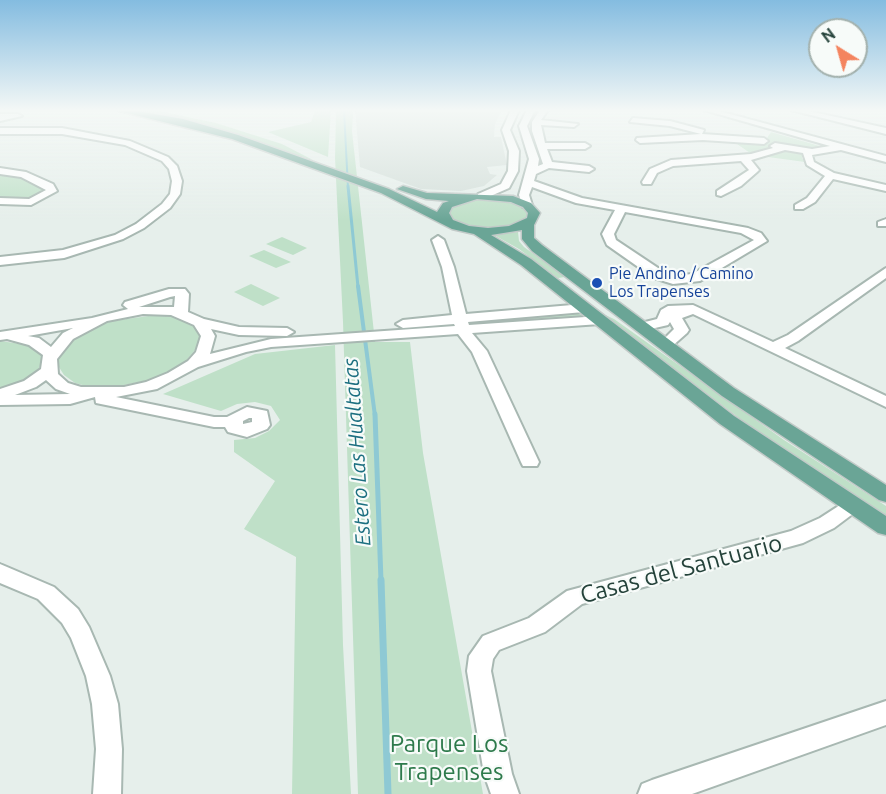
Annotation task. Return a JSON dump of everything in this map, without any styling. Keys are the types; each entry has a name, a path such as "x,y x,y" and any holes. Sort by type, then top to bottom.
{"main road":[{"path":"268,147 366,180 420,195 466,198 482,196 525,200 534,216 528,224 526,236 533,245 754,410 886,495"},
{"path":"295,147 327,165"},
{"path":"366,180 448,222 473,231 516,255 718,414 886,527"},
{"path":"448,222 443,213 445,208 466,198"},
{"path":"473,231 504,232 528,224"},
{"path":"584,308 604,309 624,314"}],"street":[{"path":"0,261 64,254 119,237 161,211 172,198 177,186 176,172 168,161 136,147"},
{"path":"482,196 505,186 513,171 512,147"},
{"path":"525,200 531,177 533,155 530,147"},
{"path":"543,147 548,165"},
{"path":"646,182 653,171 671,163 744,158 783,148 807,152 828,151 840,147"},
{"path":"840,147 886,159"},
{"path":"807,152 810,163 831,175 886,188"},
{"path":"721,193 738,184 754,170 744,158"},
{"path":"531,177 548,165 589,169"},
{"path":"0,171 14,171 30,176 49,186 52,191 31,202 0,201"},
{"path":"799,207 811,200 831,175"},
{"path":"531,177 545,190 572,199 744,230 757,235 761,241 695,278 674,280 659,274 611,242 608,234 621,209"},
{"path":"525,200 545,190"},
{"path":"438,240 448,267 461,324 479,351 530,462"},
{"path":"772,348 793,338 886,272"},
{"path":"461,324 584,308"},
{"path":"642,327 660,324 666,313 677,308 693,309 886,402"},
{"path":"0,394 30,384 48,371 51,354 68,336 95,321 111,316 154,310 181,313 200,322 247,332 320,334 461,324 600,320"},
{"path":"665,345 682,330 674,320 675,315 688,313 706,315"},
{"path":"0,337 70,322 95,321"},
{"path":"0,400 70,399 94,393 124,392 151,386 174,376 193,364 203,353 208,341 207,331 200,322"},
{"path":"193,364 258,345 320,334"},
{"path":"0,337 34,341 51,354"},
{"path":"48,371 62,386 94,393 106,401 154,407 214,422 232,422"},
{"path":"151,386 147,396 154,407"},
{"name":"Casas del Santuario","path":"505,794 498,774 479,671 481,656 491,643 537,624 575,597 796,537 827,523 851,505"},
{"path":"0,573 46,593 70,616 81,634 98,676 105,704 109,749 107,794"},
{"path":"652,794 886,713"}],"shaded area":[{"path":"358,147 503,147 507,165 487,167 490,174 497,175 484,186 461,191 421,189 360,167"}],"green space":[{"path":"269,147 288,147 313,160"},
{"path":"304,147 329,147 328,157"},
{"name":"Parque Los Trapenses","path":"335,147 354,147 375,342 410,342 423,453 483,794 358,794 343,322"},
{"path":"741,147 827,148 803,150 802,158 805,162 753,155"},
{"path":"0,172 25,177 47,191 32,200 0,199"},
{"path":"491,197 522,205 530,214 528,220 512,228 473,229 453,221 448,211 451,206 467,199"},
{"path":"518,232 519,241 524,247 565,277 558,278 519,249 494,235"},
{"path":"282,237 307,248 293,255 266,244"},
{"path":"264,250 291,262 276,268 249,256"},
{"path":"251,284 280,298 263,306 234,292"},
{"path":"577,312 582,316 469,325 468,322"},
{"path":"601,313 614,319 784,440 886,506 886,517 751,427"},
{"path":"156,315 175,317 190,323 199,332 201,343 180,368 159,378 114,387 90,387 75,383 64,375 57,364 62,351 74,339 91,329 112,321"},
{"path":"0,341 28,345 40,352 42,359 37,375 21,386 0,391"},
{"path":"335,345 343,645 351,794 292,794 296,557 244,529 275,481 234,452 234,440 255,438 269,431 280,420 271,406 255,402 237,404 221,411 163,394 255,354"}],"waterway":[{"name":"Estero Las Hualtatas","path":"346,147 348,188"},
{"name":"Estero Las Hualtatas","path":"348,186 358,287"},
{"name":"Estero Las Hualtatas","path":"358,286 375,416"},
{"name":"Estero Las Hualtatas","path":"375,414 381,581"},
{"name":"Estero Las Hualtatas","path":"381,580 388,794"}],"place":[{"name":"Pie Andino / Camino Los Trapenses","path":"597,283"}]}
